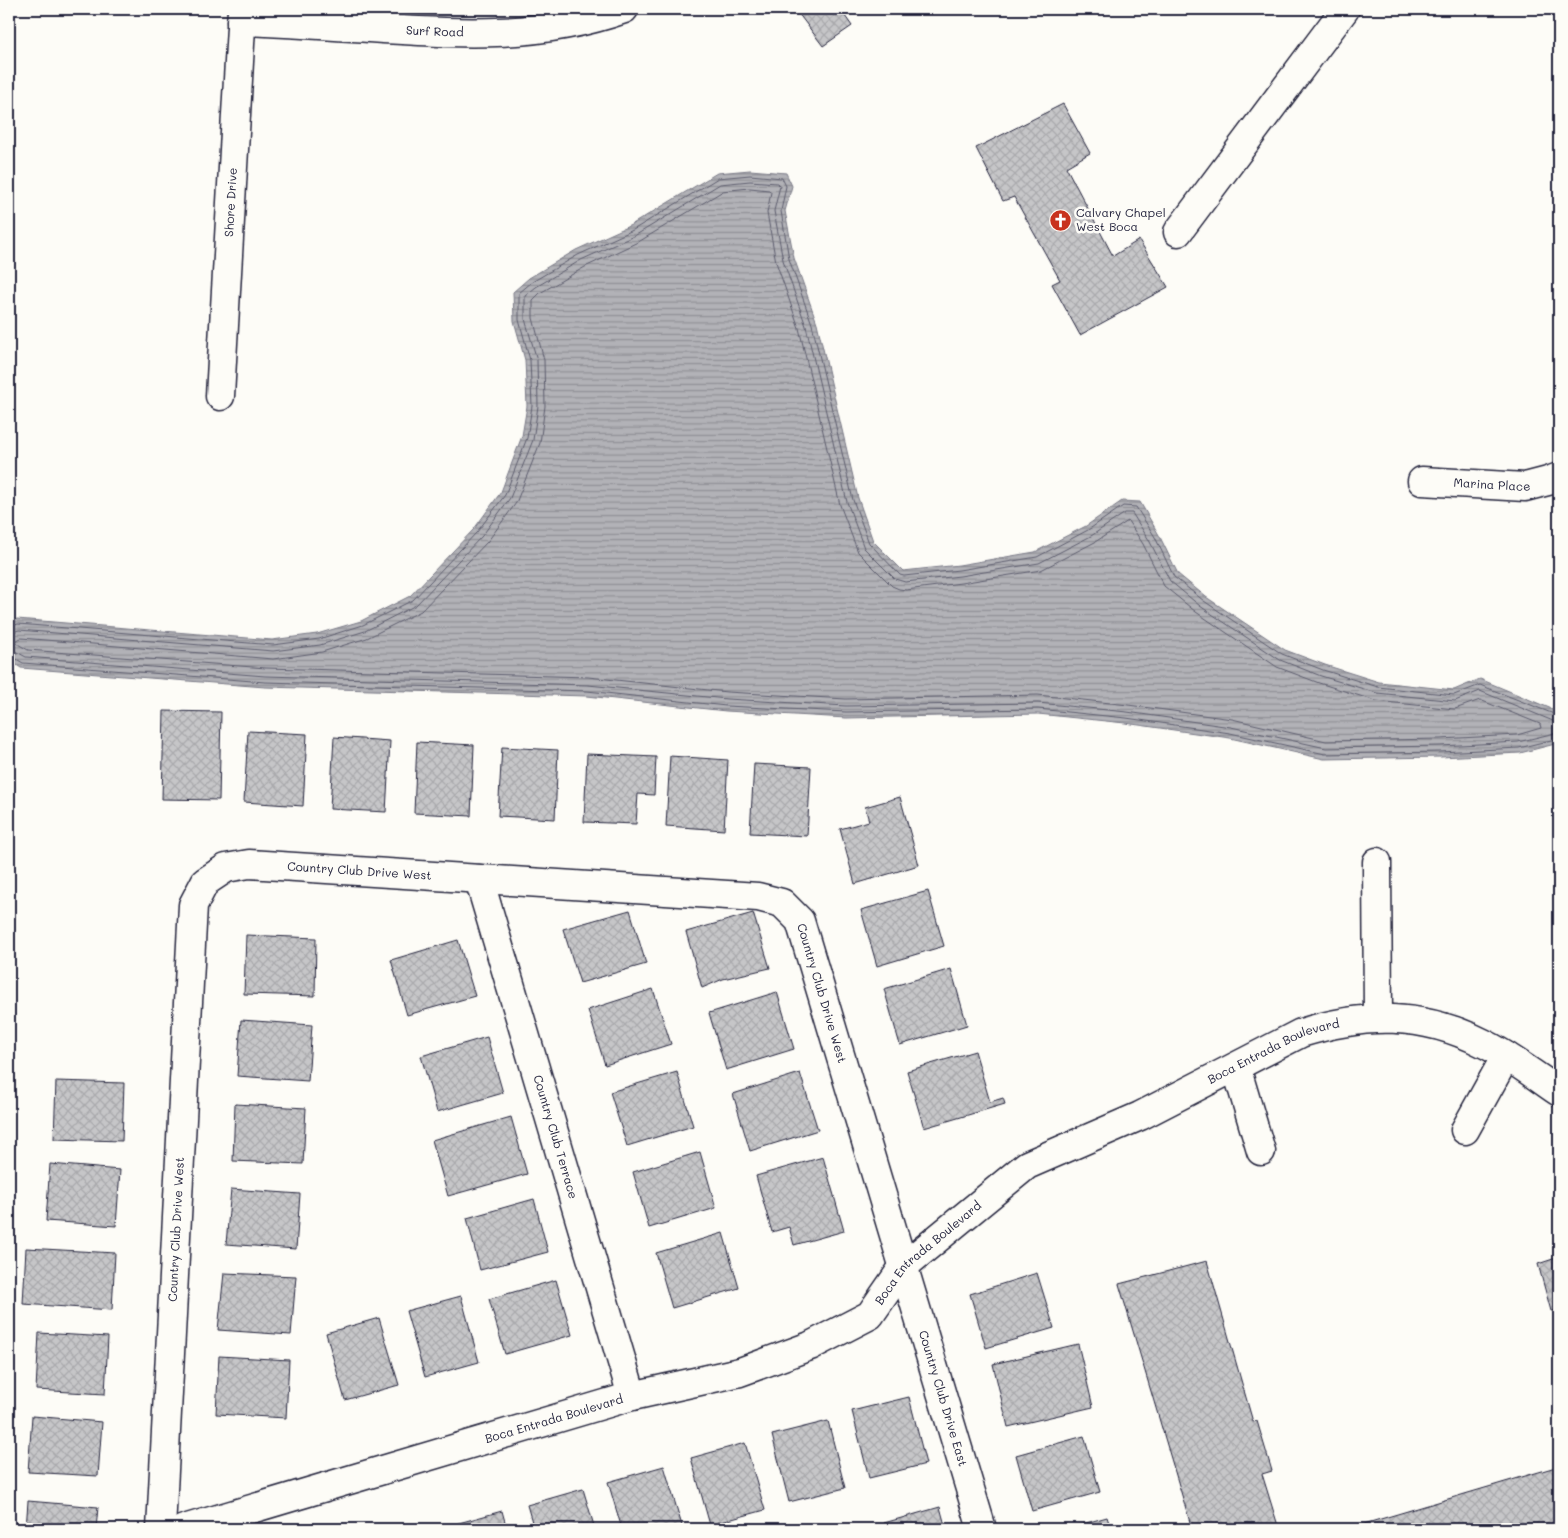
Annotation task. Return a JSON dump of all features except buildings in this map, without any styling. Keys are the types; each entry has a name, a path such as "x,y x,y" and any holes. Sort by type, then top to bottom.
{"street":[{"name":"Surf Road","path":"242,15 458,33 518,32 548,28 624,9"},
{"path":"1178,232 1345,9"},
{"name":"Shore Drive","path":"220,396 242,15"},
{"name":"Marina Place","path":"1422,481 1525,487 1548,482 1559,477"},
{"path":"1377,862 1378,1018"},
{"name":"Country Club Drive West","path":"161,1529 193,905 205,882 226,868 249,864 758,896 782,903 800,921 904,1266"},
{"name":"Country Club Terrace","path":"480,879 632,1396"},
{"name":"Boca Entrada Boulevard","path":"184,1529 632,1396 740,1372 810,1346 870,1315 904,1266 1027,1165 1140,1116 1301,1033 1326,1025 1378,1018 1430,1024 1460,1032 1506,1056 1559,1092"},
{"path":"1465,1130 1506,1056"},
{"path":"1236,1067 1261,1151"},
{"name":"Country Club Drive East","path":"904,1266 982,1529"}],"water":[{"path":"750,170 786,173 792,186 785,211 794,258 817,323 858,498 873,541 903,571 959,565 1035,552 1086,526 1122,501 1140,502 1178,574 1206,597 1285,650 1379,682 1454,690 1480,679 1559,712 1559,743 1520,753 1441,757 1324,759 1230,738 1125,723 1038,714 846,718 726,711 587,696 265,687 21,668 9,660 9,623 17,619 272,640 317,634 361,621 410,596 474,529 501,492 522,436 527,406 525,360 514,321 513,292 529,278 576,250 631,225 717,173"}],"place":[{"name":"Calvary Chapel West Boca","path":"1060,220"}]}
